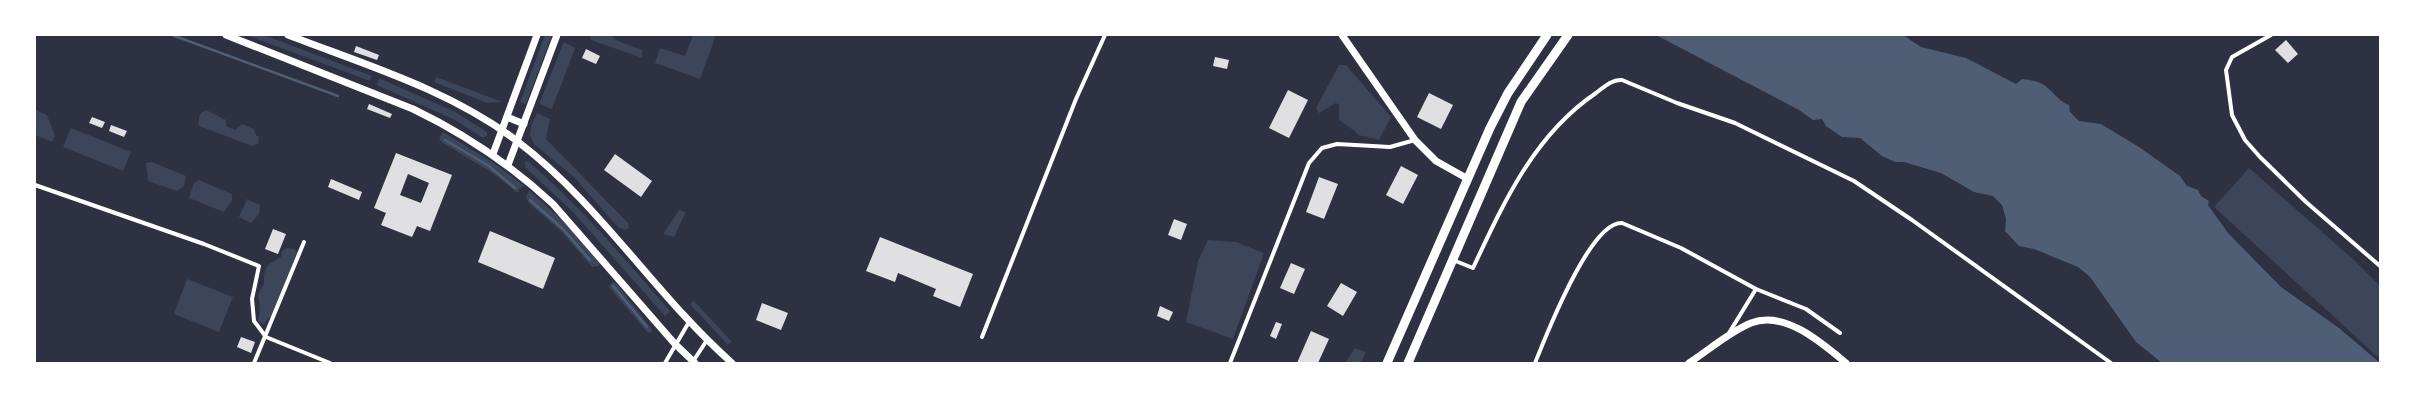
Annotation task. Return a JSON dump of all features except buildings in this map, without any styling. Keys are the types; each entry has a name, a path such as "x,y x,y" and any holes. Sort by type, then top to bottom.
{"highway":[{"path":"1388,363 1468,179 1508,93 1547,35"},
{"path":"1408,363 1521,102 1567,36"}],"street":[{"path":"226,35 440,121 493,154 553,204 675,344 693,362 707,340"},
{"path":"288,35 413,83 451,100 502,130 517,141 583,202 689,322 732,363"},
{"path":"493,154 537,35"},
{"path":"508,165 557,35"},
{"path":"982,337 1076,100 1105,35"},
{"path":"1342,35 1415,140 1436,161 1468,179"},
{"path":"2271,35 2232,57 2226,70 2232,115 2245,140 2265,163 2306,202 2380,266"},
{"path":"1453,260 1473,268 1513,184 1549,134 1579,104 1613,81 1622,80 1677,103 1735,123 1854,181 1912,220 2111,363"},
{"path":"506,117 524,124"},
{"path":"1230,363 1309,163 1322,148 1337,144 1390,147 1415,140"},
{"path":"35,185 204,244 259,266 252,299 254,321 266,338 330,363"},
{"path":"1535,363 1573,277 1605,230 1616,222 1622,222 1681,248 1756,289 1806,309 1840,333"},
{"path":"254,363 266,338 304,242"},
{"path":"1726,338 1756,289"},
{"path":"1689,363 1726,338 1752,323 1764,320 1776,320 1812,337 1846,363"},
{"path":"665,363 689,322"}],"shaded area":[{"path":"246,35 264,35 372,76 370,81"},
{"path":"545,35 552,35 526,104 520,102"},
{"path":"590,35 611,35 616,40 642,50 642,58 591,40"},
{"path":"693,35 716,35 700,79 655,63 660,48 685,56"},
{"path":"1656,35 1903,35 1921,47 1966,58 2016,84 2022,79 2042,84 2069,105 2070,112 2079,121 2101,124 2139,147 2180,176 2187,186 2198,190 2201,196 2209,201 2208,205 2228,233 2281,287 2339,328 2380,363 2162,363 2136,342 2090,277 2078,267 2034,249 2019,246 2005,231 2006,219 2002,205 1993,196 1974,192 1941,173 1904,162 1895,162 1882,156 1860,138 1842,137 1826,126 1822,119 1813,120 1799,110"},
{"path":"564,42 575,48 552,109 539,104"},
{"path":"1339,65 1346,65 1391,117 1379,140 1358,135 1339,120 1339,105 1336,103 1319,113 1316,108"},
{"path":"436,77 503,102 487,103 434,82"},
{"path":"379,78 455,112 487,132 487,135 483,138 455,120 377,85"},
{"path":"35,110 47,115 55,136 52,142 35,135"},
{"path":"206,110 226,120 226,126 235,130 242,124 254,129 256,135 259,137 258,144 252,146 199,126 200,116"},
{"path":"537,113 550,119 546,139 628,223 629,228 625,230 618,227 574,177 534,144 530,135 531,126"},
{"path":"71,128 131,152 123,171 63,147"},
{"path":"443,132 497,165 524,186 519,189 518,193 491,172 443,143 439,139"},
{"path":"528,161 584,215 619,253 670,311 665,316 573,212 525,167 525,162"},
{"path":"152,162 186,176 184,186 177,191 148,181 146,163"},
{"path":"2249,168 2353,259 2380,286 2380,359 2214,207"},
{"path":"199,180 232,194 232,200 224,212 189,198 194,183"},
{"path":"529,190 561,219 600,262 599,266 592,267 562,232 529,203 526,197"},
{"path":"247,199 260,205 259,214 251,223 239,217"},
{"path":"679,210 686,212 674,237 663,234"},
{"path":"1208,240 1236,242 1264,253 1233,339 1186,322 1198,261"},
{"path":"287,248 294,249 297,252 273,314 263,324 258,321 260,309 258,294 264,284 265,270 269,264 281,257 282,251"},
{"path":"187,279 233,297 219,332 174,314"},
{"path":"612,282 617,284 652,330 651,332 648,333 609,287"},
{"path":"694,301 732,342 728,345 690,304"},
{"path":"1355,348 1366,352 1361,363 1345,363"}],"waterway":[{"path":"172,35 338,96"},
{"path":"445,140 489,166 515,188"},
{"path":"530,200 563,229 590,260"},
{"path":"613,286 647,327"}]}
